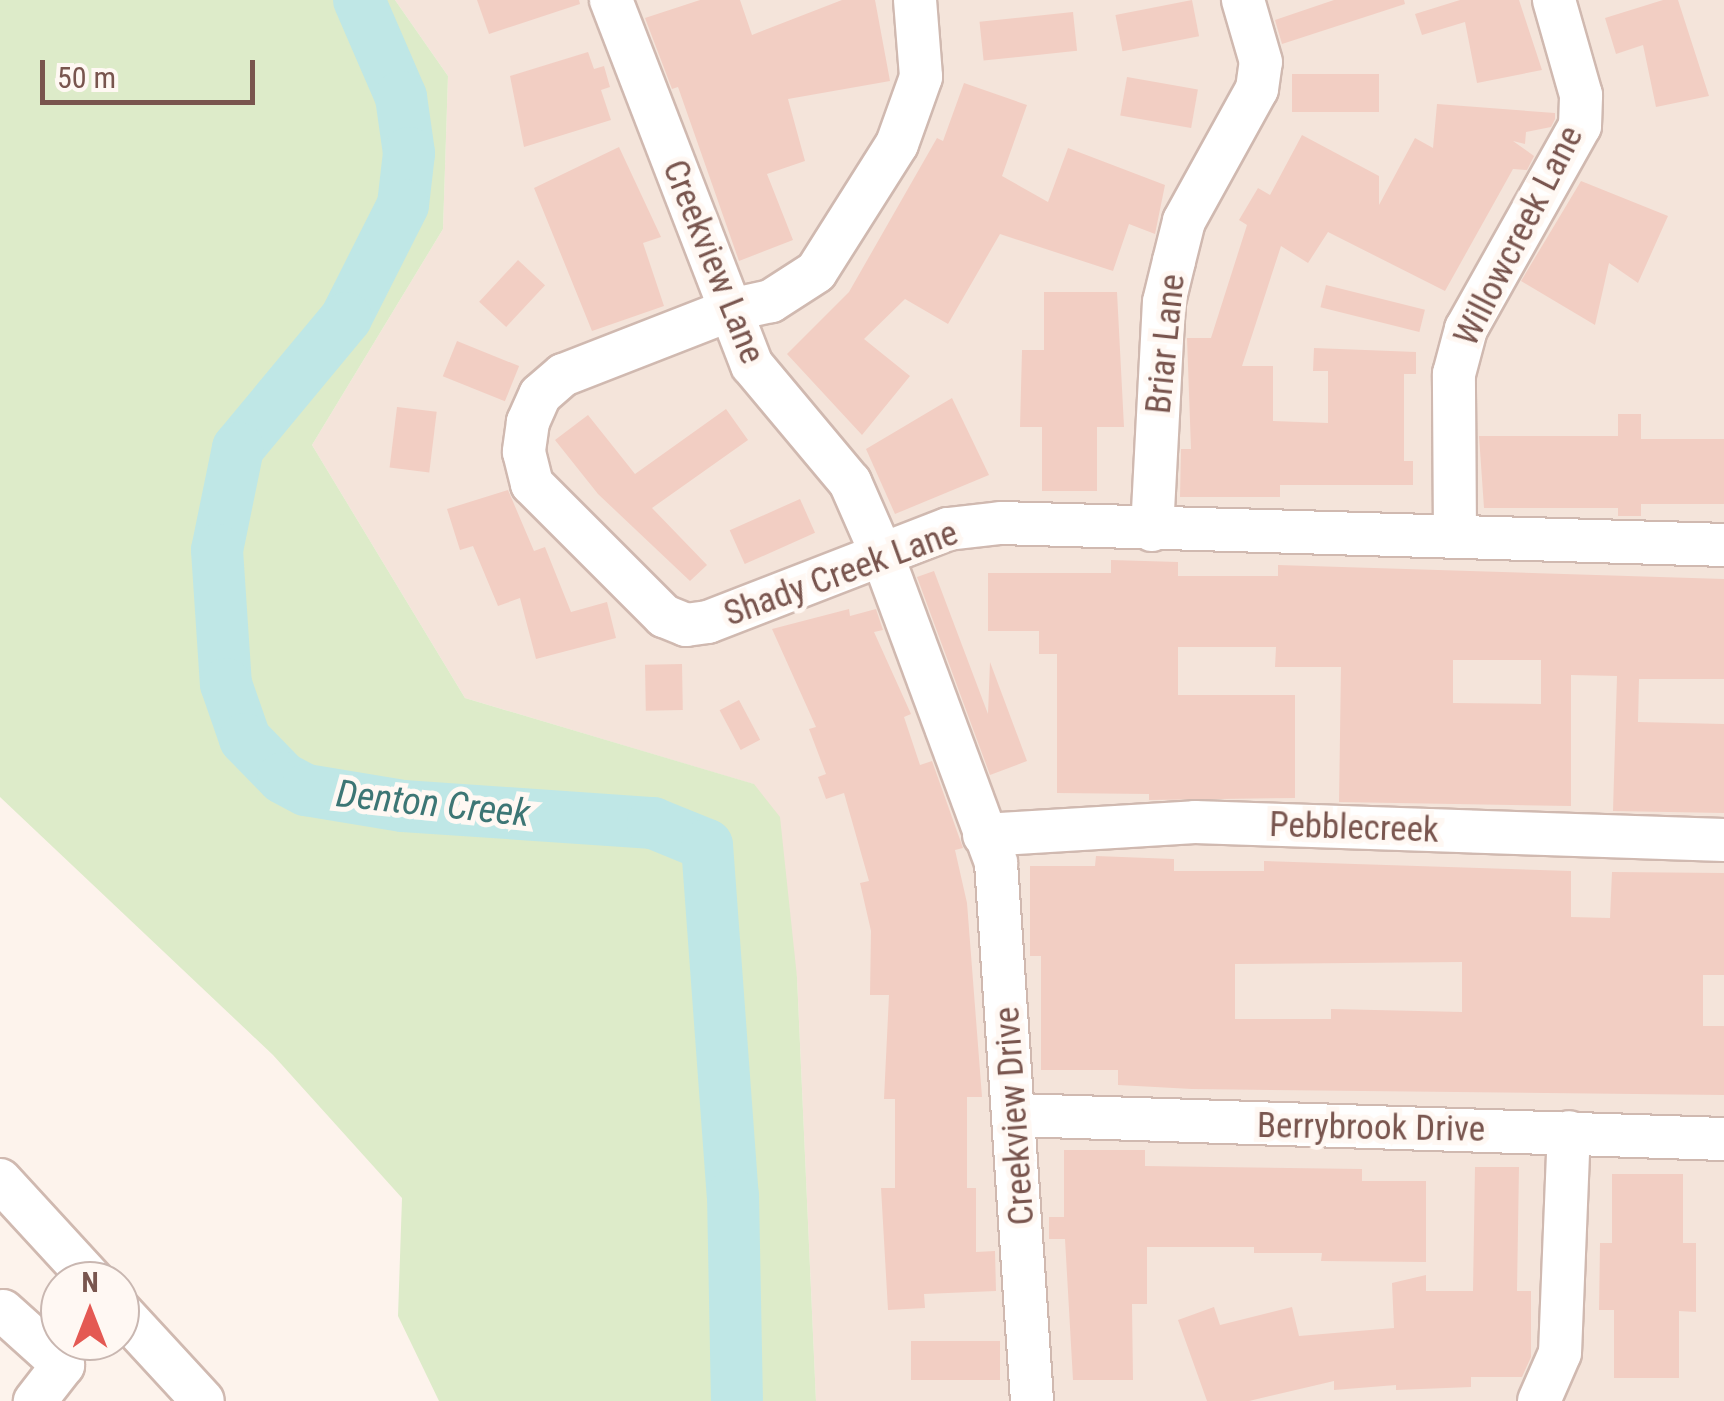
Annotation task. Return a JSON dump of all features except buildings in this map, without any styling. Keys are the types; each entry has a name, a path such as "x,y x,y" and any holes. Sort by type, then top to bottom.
{"street":[{"name":"Creekview Lane","path":"611,0 730,310 770,394 850,482 883,557 984,835"},
{"name":"Shady Creek Lane","path":"915,0 921,77 898,144 843,238 816,272 771,300 730,310 562,375 540,395 528,422 524,452 532,484 664,616 686,625 764,604 948,530 1001,523 1724,545"},
{"name":"Briar Lane","path":"1152,530 1164,302 1184,222 1257,89 1261,62 1243,0"},
{"name":"Willowcreek Lane","path":"1455,534 1454,374 1466,329 1580,126 1581,96 1554,0"},
{"name":"Pebblecreek","path":"984,835 1195,822 1724,840"},
{"name":"Creekview Drive","path":"984,835 996,863 1018,1115 1032,1401"},
{"name":"Berrybrook Drive","path":"1018,1115 1724,1139"},
{"path":"1539,1401 1560,1353 1570,1132"},
{"path":"0,1180 75,1261"},
{"path":"3,1311 63,1365 35,1401"},
{"path":"140,1333 203,1401"}],"shaded area":[{"path":"395,0 1724,0 1724,1401 816,1401 797,977 753,784 465,698 312,445 443,229 448,76"}],"green space":[{"path":"0,0 395,0 448,76 443,229 312,445 465,698 754,784 780,817 797,977 816,1401 439,1401 398,1316 402,1198 273,1055 0,797"}],"waterway":[{"name":"Denton Creek","path":"359,0 401,97 409,153 403,205 346,318 238,448 217,550 226,684 245,739 283,778 306,790 403,806 653,823 707,845 733,1195 737,1401"}]}
